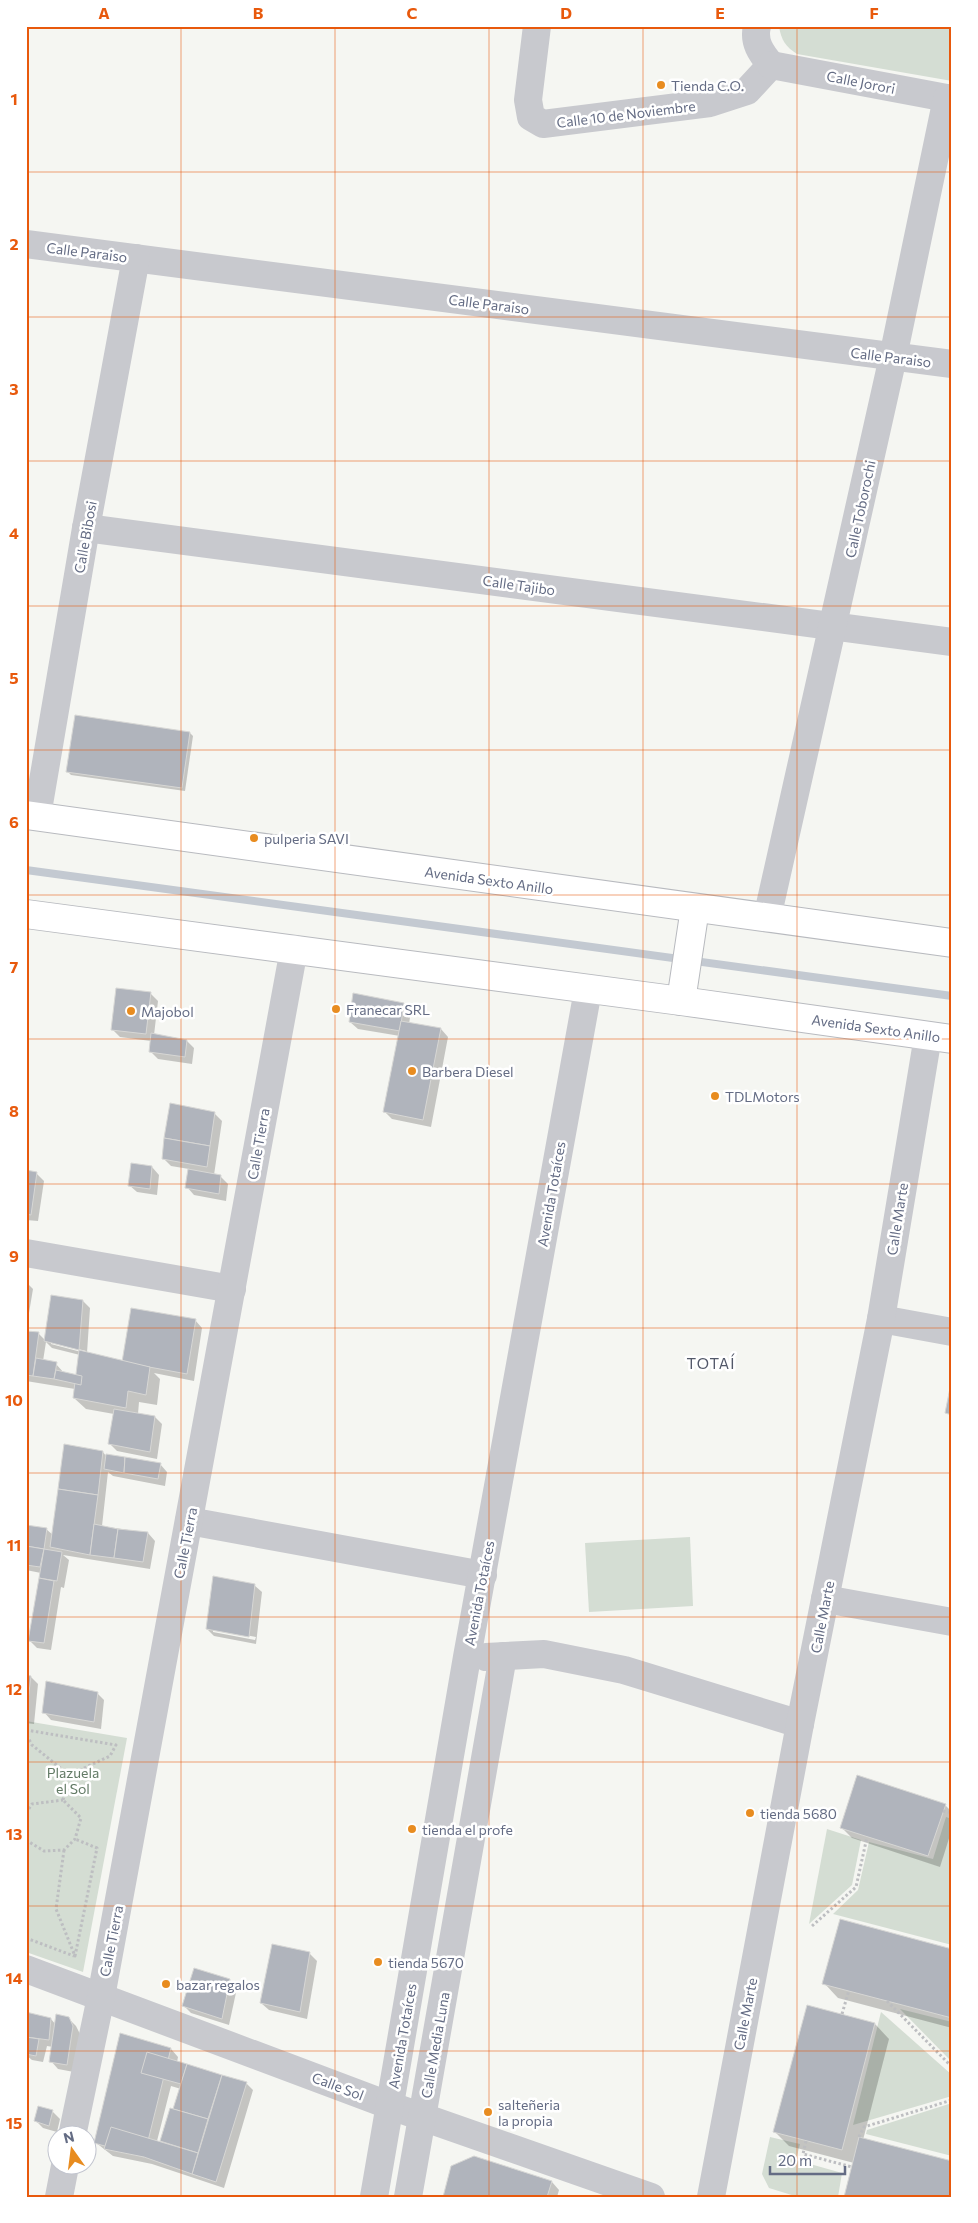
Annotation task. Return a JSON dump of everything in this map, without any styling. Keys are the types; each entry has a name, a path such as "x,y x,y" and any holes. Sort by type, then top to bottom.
{"main road":[{"name":"Avenida Sexto Anillo","path":"32,816 952,943"},
{"path":"683,989 695,908"},
{"name":"Avenida Sexto Anillo","path":"26,914 588,990 683,989 940,1038"}],"street":[{"name":"Calle 10 de Noviembre","path":"537,26 528,100 531,117 544,124 710,103 747,91 771,65"},
{"path":"757,26 755,35 758,45 762,55 771,65"},
{"name":"Calle Jorori","path":"771,65 949,98"},
{"name":"Calle Toborochi","path":"767,918 834,626 949,98"},
{"name":"Calle Paraiso","path":"26,244 952,364"},
{"name":"Calle Bibosi","path":"32,816 136,258"},
{"name":"Calle Tajibo","path":"86,528 952,642"},
{"name":"Calle Tierra","path":"74,2126 101,1997 294,949"},
{"name":"Avenida Totaíces","path":"374,2197 467,1657 588,990"},
{"name":"Calle Marte","path":"711,2197 800,1724 880,1319 940,1038"},
{"path":"26,1253 232,1289"},
{"path":"880,1319 952,1332"},
{"path":"189,1521 483,1575"},
{"path":"826,1599 952,1622"},
{"path":"467,1657 544,1654 624,1670 800,1724"},
{"name":"Calle Media Luna","path":"408,2197 503,1656"},
{"name":"Calle Sol","path":"26,1969 391,2106 651,2197"},
{"path":"59,2197 64,2176"}],"path":[{"path":"26,1730 116,1745 110,1756 69,1775"},
{"path":"26,1734 32,1745 69,1775"},
{"path":"63,1800 69,1775"},
{"path":"26,1813 32,1804 63,1800"},
{"path":"63,1800 80,1818 75,1838 64,1850 56,1908 75,1956"},
{"path":"943,1811 952,1813"},
{"path":"812,1926 856,1886 867,1836"},
{"path":"75,1838 97,1848 75,1956"},
{"path":"26,1840 44,1851 64,1850"},
{"path":"26,1938 75,1956"},
{"path":"842,2014 849,1990"},
{"path":"887,2001 952,2067"},
{"path":"859,2137 864,2127 952,2100"},
{"path":"806,2141 803,2154 852,2166"}],"green space":[{"path":"779,26 952,26 952,81 797,54 785,43"},
{"path":"690,1537 693,1606 589,1612 585,1543"},
{"name":"Plazuela el Sol","path":"26,1721 127,1738 83,1972 26,1952"},
{"path":"946,1817 952,1819 952,1945 833,1914 858,1890 869,1842 933,1859"},
{"path":"827,1829 861,1840 852,1885 809,1924"},
{"path":"900,2009 952,2022 952,2062"},
{"path":"881,2012 952,2075 952,2096 853,2125"},
{"path":"952,2103 952,2156 866,2134 867,2130"},
{"path":"770,2137 800,2144 796,2160 842,2173 838,2197 798,2197 769,2188 762,2174"}],"building":[{"path":"75,715 190,732 182,788 66,772"},
{"name":"Majobol","path":"116,988 151,992 146,1034 111,1030"},
{"name":"Barbera Diesel","path":"353,993 404,1003 400,1031 349,1022"},
{"name":"Barbera Diesel","path":"401,1021 441,1028 423,1120 383,1112"},
{"path":"151,1033 187,1040 185,1057 149,1052"},
{"path":"170,1103 215,1112 210,1146 164,1138"},
{"path":"164,1138 210,1146 207,1167 162,1159"},
{"path":"131,1163 152,1166 150,1189 128,1186"},
{"path":"188,1169 221,1175 219,1194 185,1188"},
{"path":"26,1170 37,1172 31,1215 26,1214"},
{"path":"51,1295 83,1300 79,1350 44,1341"},
{"path":"131,1308 196,1319 187,1374 122,1362"},
{"path":"26,1331 39,1332 33,1376 26,1375"},
{"path":"79,1350 150,1367 146,1395 128,1391 126,1408 73,1398"},
{"path":"36,1358 57,1362 54,1379 33,1376"},
{"path":"56,1370 82,1376 81,1385 54,1379"},
{"path":"952,1378 952,1415 945,1413"},
{"path":"114,1409 155,1416 150,1452 108,1444"},
{"path":"64,1444 103,1451 98,1495 58,1489"},
{"path":"106,1454 125,1457 124,1473 104,1469"},
{"path":"125,1457 161,1463 158,1479 124,1473"},
{"path":"58,1489 98,1495 90,1555 50,1547"},
{"path":"94,1524 118,1529 114,1558 90,1555"},
{"path":"26,1525 47,1528 44,1549 26,1546"},
{"path":"118,1529 148,1532 143,1562 114,1558"},
{"path":"26,1546 44,1549 40,1567 26,1565"},
{"path":"44,1549 62,1552 57,1581 39,1578"},
{"path":"213,1576 255,1584 249,1637 206,1629"},
{"path":"39,1578 54,1581 44,1643 28,1641"},
{"path":"26,1675 31,1676 26,1717"},
{"path":"46,1681 98,1692 94,1722 42,1713"},
{"path":"857,1775 946,1804 928,1856 840,1828"},
{"path":"840,1919 952,1949 952,2018 822,1984"},
{"path":"272,1944 310,1952 300,2012 260,2003"},
{"path":"194,1968 230,1979 222,2019 182,2006"},
{"path":"807,2005 875,2023 842,2150 773,2132"},
{"path":"26,2012 51,2018 49,2040 26,2037"},
{"path":"56,2014 69,2017 73,2026 67,2065 49,2062"},
{"path":"120,2033 171,2048 144,2157 98,2144 98,2126"},
{"path":"26,2037 39,2039 36,2056 26,2054"},
{"path":"147,2052 187,2064 181,2084 141,2073"},
{"path":"187,2064 222,2075 208,2119 173,2109"},
{"path":"222,2075 247,2082 216,2182 192,2174"},
{"path":"38,2106 53,2110 49,2126 34,2121"},
{"path":"170,2108 208,2119 198,2153 160,2141"},
{"path":"111,2127 198,2153 192,2174 144,2157 104,2149"},
{"path":"859,2137 952,2161 952,2197 844,2197"},
{"path":"474,2156 552,2181 547,2197 443,2197 451,2166"}],"waterway":[{"path":"26,870 952,996"}],"place":[{"name":"Tienda C.O.","path":"661,85"},
{"name":"pulperia SAVI","path":"254,838"},
{"name":"Franecar SRL","path":"336,1009"},
{"name":"Majobol","path":"131,1011"},
{"name":"Barbera Diesel","path":"412,1071"},
{"name":"TDLMotors","path":"715,1096"},
{"name":"tienda 5680","path":"750,1813"},
{"name":"tienda el profe","path":"412,1829"},
{"name":"tienda 5670","path":"378,1962"},
{"name":"bazar regalos","path":"166,1984"},
{"name":"salteñeria la propia","path":"488,2112"}],"district":[{"name":"TOTAÍ","path":"711,1363"}]}
